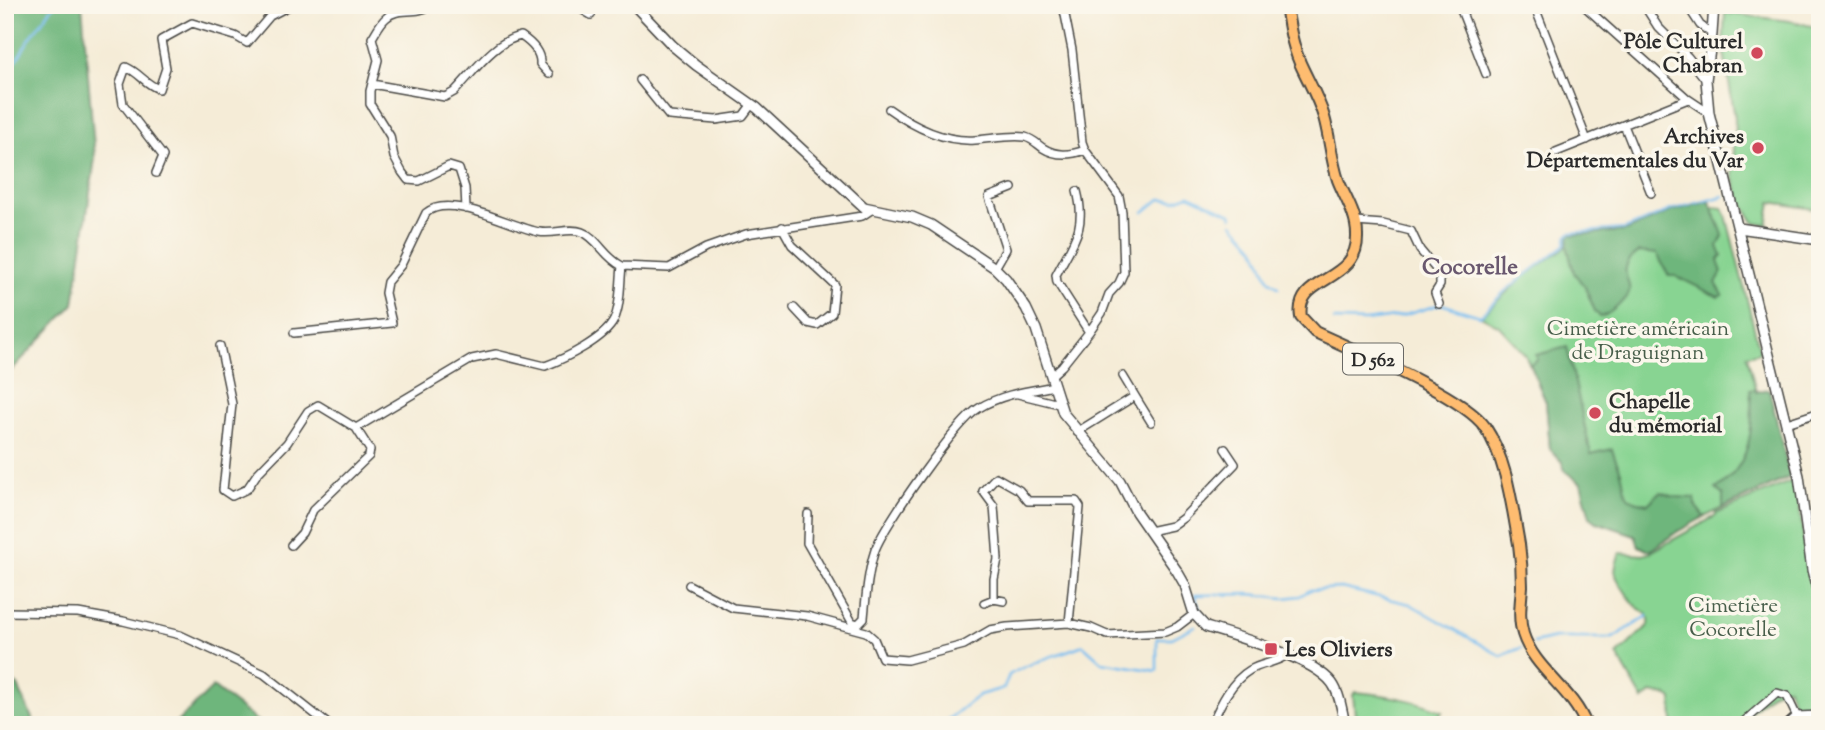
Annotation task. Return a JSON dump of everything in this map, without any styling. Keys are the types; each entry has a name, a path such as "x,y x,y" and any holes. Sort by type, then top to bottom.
{"main road":[{"name":"D 562","path":"1286,5 1294,47 1319,102 1333,164 1356,222 1357,235 1354,253 1340,271 1305,294 1301,300 1301,317 1315,332 1446,397 1469,411 1485,428 1493,442 1507,484 1519,547 1522,632 1533,652 1576,706 1586,725"}],"street":[{"path":"156,173 163,156 123,104 120,84 126,67 139,73 148,85 159,89 166,68 161,40 192,23 235,36 247,43 270,16 291,5"},
{"path":"430,5 413,12 398,10 386,17 372,38 378,60 370,104 390,136 394,157 408,180 414,181 449,166 458,169 465,188 466,209"},
{"path":"574,5 591,16"},
{"path":"634,5 673,46 695,65 752,104 845,191 871,210 912,217 931,225 995,268 1016,291 1026,308 1052,375 1059,404 1077,432 1114,473 1181,578 1194,614 1206,627 1287,655 1313,668 1332,683 1345,725"},
{"path":"1052,375 1090,332 1124,271 1119,197 1082,142 1072,50 1063,5"},
{"path":"1459,5 1486,74"},
{"path":"1534,5 1587,140"},
{"path":"1583,5 1688,99 1709,113"},
{"path":"1644,5 1658,27 1706,76"},
{"path":"1687,5 1700,25 1712,34"},
{"path":"1714,5 1706,76 1709,113 1787,423 1799,476 1812,569 1820,600"},
{"path":"372,84 445,97 454,92 499,45 512,37 521,36 537,51 540,64 549,74"},
{"path":"640,80 669,116 729,119 743,116 752,104"},
{"path":"1556,152 1688,99"},
{"path":"889,109 913,126 950,138 970,141 1018,137 1032,140 1051,153 1074,154 1085,150"},
{"path":"1624,125 1651,193"},
{"path":"995,268 1006,249 989,197 1012,188"},
{"path":"1077,191 1082,212 1080,228 1056,275 1057,282 1090,332"},
{"path":"294,333 392,323 385,293 387,282 401,265 426,213 432,207 466,209 539,232 580,231 612,261 622,266 668,268 706,248 765,229 862,215 871,210"},
{"path":"1356,222 1383,224 1411,231 1420,250 1440,274 1440,285 1435,293 1438,303"},
{"path":"782,227 792,245 835,285 832,313 817,325 808,323 794,308"},
{"path":"1739,228 1820,240"},
{"path":"355,428 471,359 496,354 545,366 594,341 609,329 614,320 622,266"},
{"path":"220,346 232,404 223,490 225,494 232,496 247,489 257,474 287,443 308,411 318,405 355,428 370,450 369,456 313,510 302,533 291,545"},
{"path":"1123,376 1151,422"},
{"path":"808,513 807,543 852,622 858,624 864,618 875,550 888,522 968,417 999,397 1055,386"},
{"path":"1014,393 1059,404"},
{"path":"1077,432 1135,396"},
{"path":"1787,423 1820,412"},
{"path":"1149,531 1172,526 1183,518 1235,464 1224,449"},
{"path":"994,599 998,559 993,506 983,491 996,477 1019,490 1028,501 1076,501 1080,507 1069,623"},
{"path":"689,585 733,608 807,616 866,632 874,639 882,658 907,660 954,648 990,630 1069,623 1107,635 1166,632 1194,614"},
{"path":"984,603 994,599 1004,601"},
{"path":"5,612 78,613 180,635 264,674 329,725"},
{"path":"1211,725 1227,694 1240,678 1252,669 1287,655"},
{"path":"1740,725 1777,692 1787,696 1800,716"},
{"path":"1788,725 1800,716 1820,716"}],"green space":[{"path":"5,5 82,5 95,158 74,304 5,377"},
{"path":"1725,13 1790,21 1820,28 1820,210 1771,202 1767,225 1755,223 1741,202 1733,176 1735,118 1723,47"},
{"name":"Cimetière américain de Draguignan","path":"1710,201 1711,207 1722,208 1726,215 1760,352 1747,355 1756,392 1769,389 1790,477 1687,525 1647,550 1639,546 1635,535 1597,522 1591,517 1581,483 1565,471 1562,462 1550,449 1546,402 1525,354 1499,326 1481,316 1521,279 1567,246 1571,234 1626,231 1672,211"},
{"path":"1710,201 1723,236 1718,246 1722,256 1718,261 1722,272 1716,283 1723,295 1718,297 1676,276 1669,276 1657,254 1639,252 1627,265 1627,297 1611,312 1600,317 1585,287 1574,273 1567,246 1569,235 1626,231 1672,211"},
{"path":"1567,347 1591,454 1612,449 1629,498 1648,504 1660,492 1675,497 1695,498 1696,506 1704,517 1651,550 1639,546 1635,535 1590,517 1581,483 1565,471 1562,462 1550,449 1546,402 1530,364 1538,360 1536,355"},
{"path":"1755,389 1756,392 1769,389 1790,477 1723,508 1723,495 1716,489 1736,469 1748,446 1752,419 1750,390"},
{"name":"Cimetière Cocorelle","path":"1791,481 1798,494 1808,574 1820,617 1820,706 1812,709 1812,713 1794,708 1788,687 1773,692 1736,725 1677,725 1673,723 1672,699 1651,693 1643,700 1617,655 1649,625 1647,615 1631,601 1618,580 1615,568 1620,553 1649,553 1716,514"},
{"path":"5,677 18,686 35,725 5,725"},
{"path":"213,687 262,725 174,725"},
{"path":"1355,692 1399,698 1442,711 1433,725 1356,725"}],"waterway":[{"path":"5,80 54,5"},
{"path":"1648,5 1667,31"},
{"path":"1144,212 1160,199 1175,200 1189,195 1231,214 1232,217"},
{"path":"1334,320 1366,321 1402,316 1441,304 1480,316 1505,291 1565,245 1570,233 1625,229 1671,210 1724,196"},
{"path":"1233,223 1255,248 1269,280 1279,288"},
{"path":"1201,614 1195,595 1250,594 1284,598 1300,596 1310,590 1341,588 1410,604 1501,656 1521,648"},
{"path":"1534,643 1555,638 1613,638 1648,616"},
{"path":"941,725 979,695 1004,688 1009,675 1083,645 1102,662 1157,671 1157,638 1172,638 1195,626"}],"place":[{"name":"Pôle Culturel Chabran","path":"1757,53"},
{"name":"Archives Départementales du Var","path":"1758,148"},
{"name":"Chapelle du mémorial","path":"1595,413"},
{"name":"Les Oliviers","path":"1271,649"}],"district":[{"name":"Cocorelle","path":"1470,266"}]}
